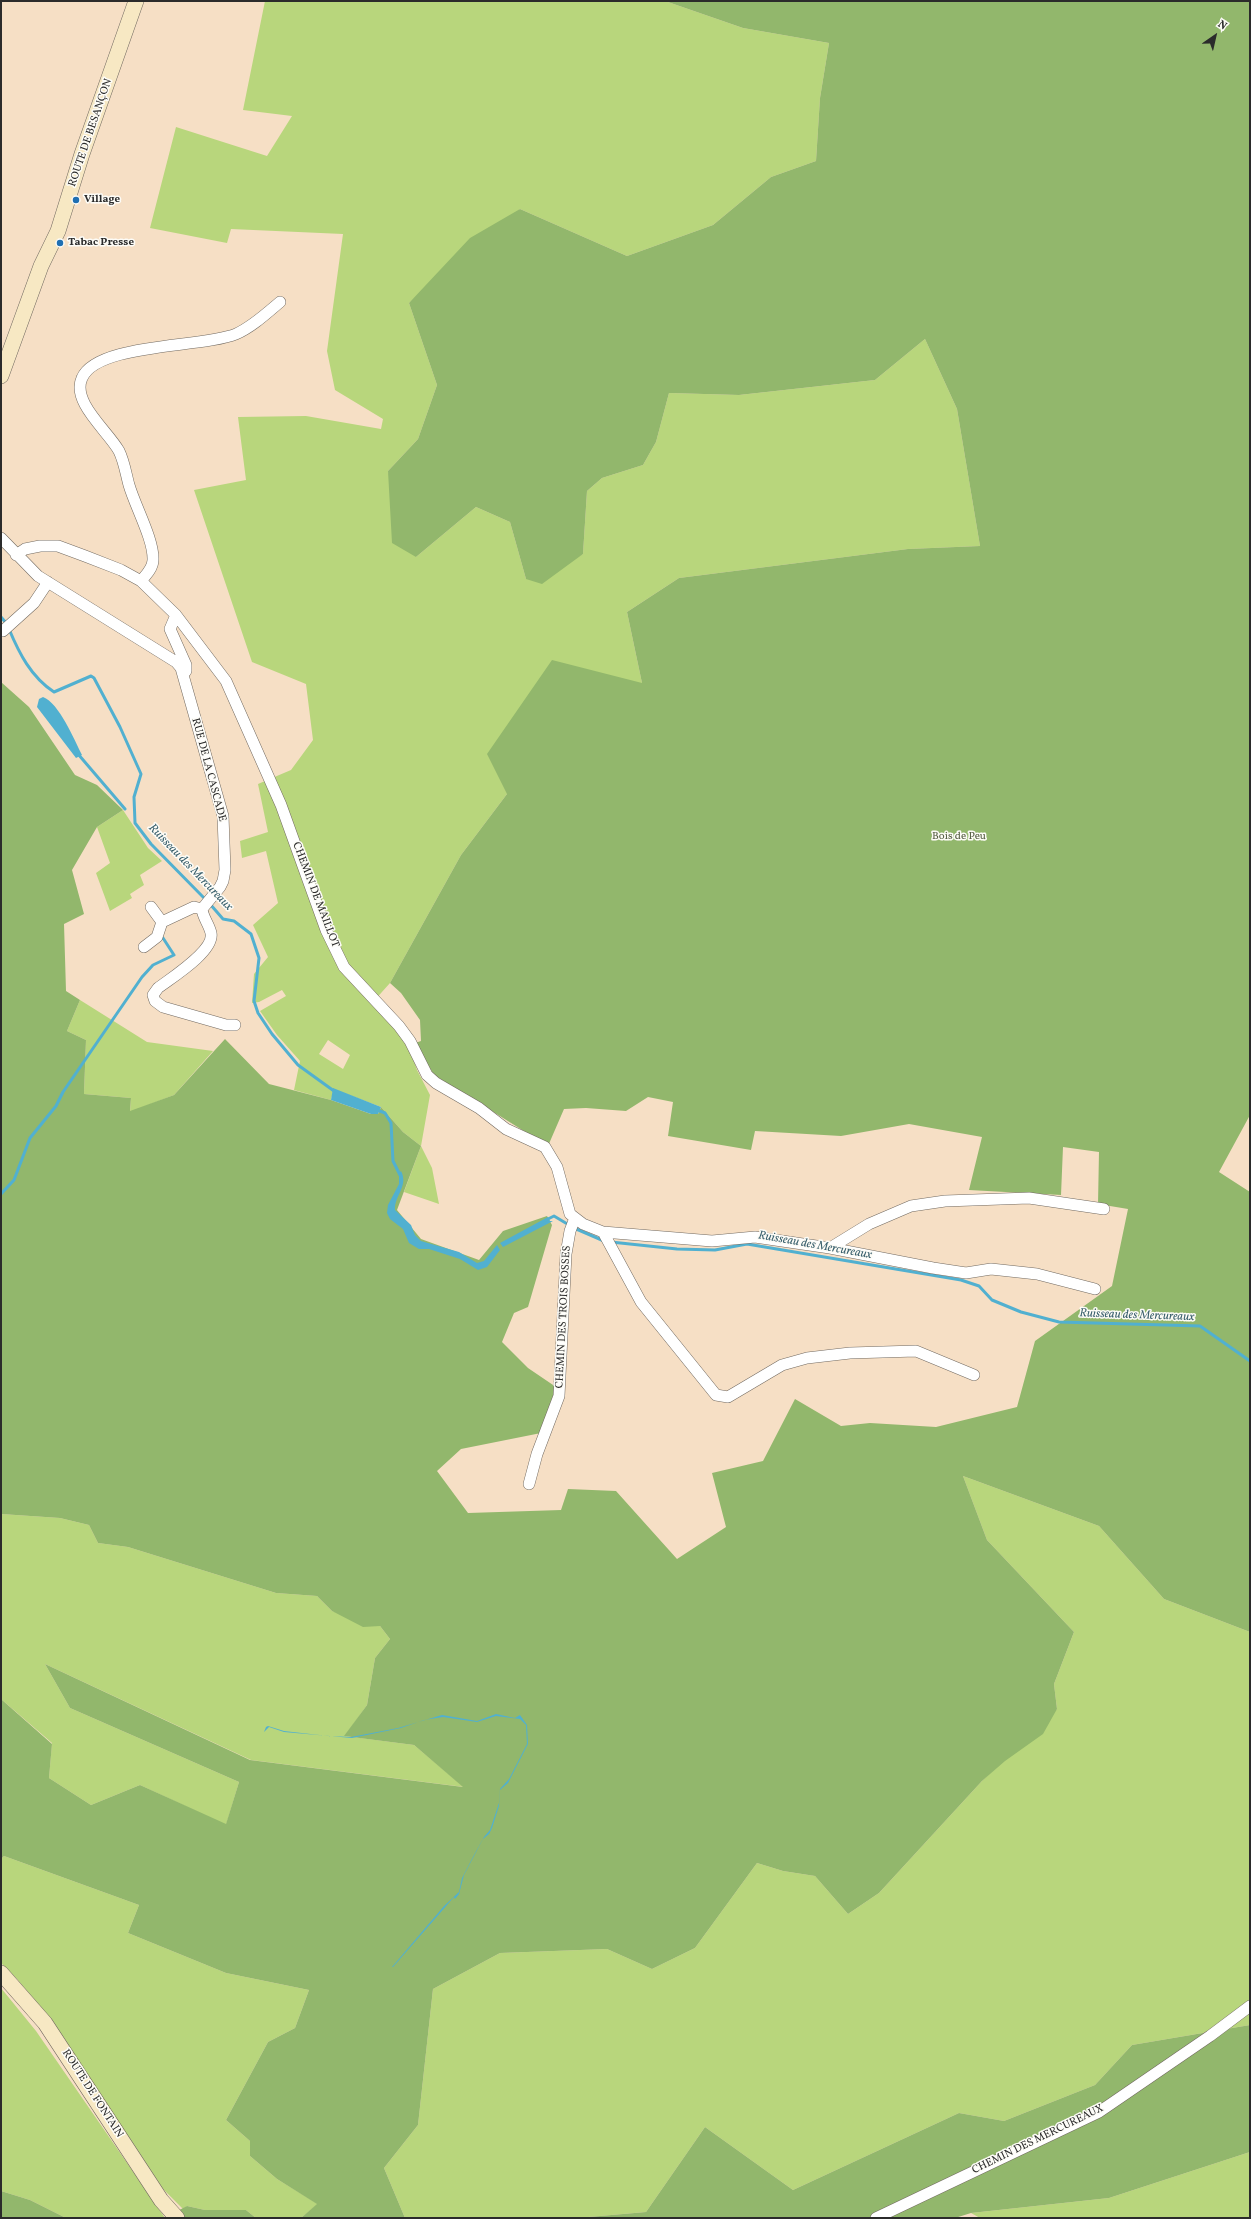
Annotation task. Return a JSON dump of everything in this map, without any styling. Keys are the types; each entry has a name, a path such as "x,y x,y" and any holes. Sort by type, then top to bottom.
{"street":[{"name":"ROUTE DE BESANÇON","path":"1,376 41,266 58,231 82,154 136,1"},
{"path":"141,581 153,562 153,550 136,507 119,451 86,407 80,393 79,385 82,376 94,366 114,356 132,351 198,343 236,334 263,317 280,302"},
{"name":"RUE DE LA CASCADE","path":"1,538 38,576 176,662 184,678 223,816 225,870 220,887 206,904"},
{"name":"CHEMIN DE MAILLOT","path":"16,555 25,549 40,546 58,546 121,570 141,581 176,615 226,681 281,805 326,930 344,967 399,1026 410,1041 427,1075 436,1083 479,1108 506,1129 545,1147 558,1167 573,1224"},
{"path":"7,628 34,603 48,582"},
{"path":"176,615 170,629 186,665 184,678"},
{"path":"144,947 157,937 162,922 194,907 206,904 203,918 211,932 211,939 203,952 158,988 153,995 155,1001 163,1007 226,1025 235,1025"},
{"path":"151,907 162,922"},
{"path":"830,1248 869,1224 911,1206 945,1200 1029,1198 1104,1209"},
{"path":"573,1224 583,1224 605,1238 641,1302 716,1395 728,1397 782,1365 807,1358 850,1353 916,1351 974,1375"},
{"name":"CHEMIN DES TROIS BOSSES","path":"529,1484 536,1454 559,1396 566,1254 573,1224"},
{"path":"605,1238 712,1241 755,1237 830,1248 966,1273 991,1269 1037,1274 1095,1289"},
{"name":"ROUTE DE FONTAIN","path":"1,1973 45,2023 161,2200 177,2218"},
{"name":"CHEMIN DES MERCUREAUX","path":"876,2218 1099,2112 1210,2036 1250,2006"}],"green space":[{"path":"265,1 665,1 743,28 829,43 820,98 816,161 771,177 713,225 627,256 520,209 409,303 437,385 418,439 388,471 416,557 476,507 510,522 526,579 583,554 587,491 602,478 643,465 656,442 669,393 739,395 875,380 925,339 957,409 980,546 908,549 679,578 627,612 642,683 507,794 461,855 390,983 373,1002 409,1046 417,1070 430,1095 421,1146 403,1132 381,1107 336,1090 333,1092 331,1100 294,1090 300,1061 277,1035 260,1011 286,996 282,990 259,1002 252,1003 254,974 268,957 253,925 278,903 266,851 242,858 240,841 268,832 258,784 291,770 313,740 306,684 252,662 194,490 246,480 238,417 306,416 381,429 383,419 335,390 327,351 343,234 231,229 227,243 150,228 176,127 267,156 292,116 243,110","holes":["328,1040 350,1055 343,1069 319,1054"]},
{"name":"Bois de Peu","path":"665,1 1250,1 1250,1115 1219,1172 1250,1192 1250,1632 1164,1599 1099,1526 963,1476 987,1540 1074,1632 1054,1684 1057,1709 1043,1734 1005,1761 982,1781 879,1893 848,1914 815,1876 783,1871 757,1863 695,1948 652,1969 607,1949 500,1953 433,1989 418,2125 384,2168 405,2218 301,2218 317,2204 277,2179 250,2156 250,2141 226,2120 268,2042 295,2028 309,1990 226,1973 128,1933 139,1905 4,1856 1,1859 1,1699 52,1744 49,1778 91,1805 140,1785 226,1824 239,1782 70,1708 45,1664 250,1760 463,1787 414,1745 344,1736 367,1705 375,1658 390,1639 380,1626 363,1627 332,1611 317,1596 276,1593 128,1547 98,1543 89,1525 60,1518 1,1514 1,682 29,707 75,775 97,785 123,810 97,827 72,870 84,914 64,924 66,991 80,1000 67,1031 86,1040 84,1094 131,1098 130,1111 174,1095 225,1039 269,1084 331,1100 371,1114 378,1114 381,1107 403,1132 421,1146 397,1210 421,1239 479,1260 503,1231 547,1216 552,1225 528,1307 514,1313 502,1342 528,1368 556,1387 541,1433 461,1449 437,1471 468,1513 561,1510 568,1489 616,1491 677,1559 726,1527 712,1473 763,1461 795,1399 841,1426 870,1423 936,1427 1017,1407 1035,1341 1112,1286 1128,1209 1098,1204 1099,1152 1063,1147 1061,1195 969,1190 982,1137 909,1124 841,1136 755,1131 751,1150 668,1136 673,1102 648,1097 626,1111 586,1108 564,1109 548,1146 434,1075 415,1043 421,1041 420,1020 401,993 390,983 461,855 507,794 487,754 552,660 642,683 627,612 679,578 908,549 980,546 957,409 925,339 875,380 739,395 669,393 656,442 643,465 602,478 587,491 583,554 542,584 526,579 510,522 476,507 416,557 392,543 388,471 418,439 437,385 409,303 470,238 520,209 627,256 713,225 771,177 816,161 820,98 829,43 743,28"},
{"path":"123,810 148,848 162,861 140,875 144,885 130,894 132,898 110,911 96,873 110,863 97,827"},
{"path":"80,1000 147,1042 213,1051 174,1095 130,1112 131,1098 84,1094 86,1040 67,1031"},
{"path":"421,1146 432,1168 439,1204 404,1192"},
{"path":"963,1476 1099,1526 1164,1599 1250,1632 1250,2025 1132,2045 1095,2085 1004,2121 959,2113 793,2190 705,2127 646,2212 577,2218 405,2218 384,2168 418,2125 433,1989 500,1953 607,1949 652,1969 695,1948 757,1863 783,1871 815,1876 848,1914 879,1893 982,1781 1057,1709 1054,1684 1074,1632 987,1540"},
{"path":"1,1514 60,1518 89,1525 98,1543 128,1547 276,1593 317,1596 332,1611 380,1626 390,1639 375,1658 367,1705 345,1736 414,1745 464,1787 251,1760 45,1664 70,1708 239,1782 226,1825 140,1785 91,1805 49,1778 52,1743 1,1699"},
{"path":"4,1856 139,1905 128,1933 226,1973 309,1990 295,2028 268,2042 226,2120 250,2141 250,2156 277,2179 318,2204 301,2218 256,2218 246,2210 205,2210 187,2206 183,2209 162,2188 52,2021 17,1979 1,1963 1,1859"},
{"path":"1,1988 36,2031 165,2218 66,2218 30,2200 1,2191"},
{"path":"1250,2025 1250,2152 1109,2198 971,2213 955,2218 577,2218 646,2212 705,2127 793,2190 959,2113 1004,2121 1095,2085 1132,2045"},
{"path":"1250,2152 1250,2218 980,2218 971,2213 1109,2198"},
{"path":"1,2191 30,2200 66,2218 1,2218"},
{"path":"187,2206 205,2210 246,2210 256,2218 164,2218"}],"water":[{"path":"43,697 55,706 82,755 76,758 37,707 39,699"},
{"path":"333,1088 381,1107 378,1114 371,1114 331,1100"},
{"path":"401,1171 403,1181 395,1205 395,1210 411,1225 415,1235 421,1241 459,1252 477,1263 484,1261 497,1245 500,1250 487,1267 478,1270 460,1259 429,1249 419,1249 409,1243 403,1229 390,1219 387,1213 388,1205 399,1184 399,1173"},
{"path":"548,1217 550,1221 553,1221 503,1247 500,1243"},
{"path":"496,1714 515,1718 520,1715 527,1725 528,1744 508,1783 500,1790 499,1806 492,1828 489,1834 483,1839 464,1875 459,1894 455,1899 454,1897 392,1967 444,1906 459,1892 462,1878 484,1837 490,1830 499,1803 500,1789 509,1779 527,1744 526,1725 520,1719 496,1716 477,1722 443,1717 426,1720 442,1715 477,1721"},
{"path":"418,1722 401,1728 352,1738 331,1736 351,1737 398,1728"},
{"path":"268,1726 284,1731 323,1735 284,1732 269,1727 264,1732"}],"waterway":[{"name":"Ruisseau des Mercureaux","path":"1,617 7,624"},
{"name":"Ruisseau des Mercureaux","path":"9,629 17,647 32,672 54,692 91,676 94,678 120,727 141,774 134,797 135,823 151,844 206,900"},
{"path":"78,754 125,809"},
{"name":"Ruisseau des Mercureaux","path":"210,904 223,919 234,921 251,934 259,958 254,1001 258,1013 272,1034 298,1065 334,1091"},
{"path":"1,1194 14,1180 30,1138 56,1106 63,1092 142,977 153,965 174,955 163,938"},
{"name":"Ruisseau des Mercureaux","path":"377,1110 385,1113 391,1123 393,1161 400,1175"},
{"name":"Ruisseau des Mercureaux","path":"546,1220 554,1216 569,1225"},
{"name":"Ruisseau des Mercureaux","path":"574,1228 604,1241"},
{"name":"Ruisseau des Mercureaux","path":"611,1242 677,1249 715,1250 747,1244 961,1280 979,1286 992,1300 1021,1312 1059,1322 1200,1326 1250,1361"}],"place":[{"name":"Village","path":"76,200"},
{"name":"Tabac Presse","path":"60,243"}]}
